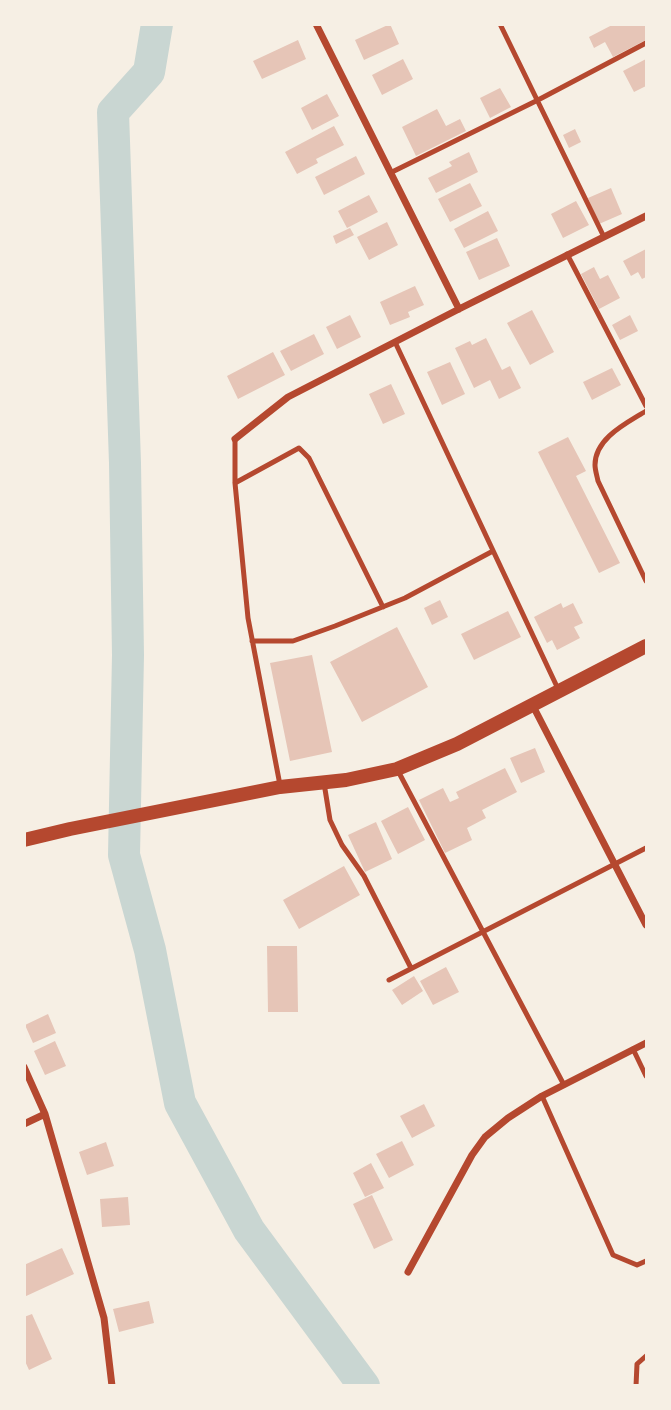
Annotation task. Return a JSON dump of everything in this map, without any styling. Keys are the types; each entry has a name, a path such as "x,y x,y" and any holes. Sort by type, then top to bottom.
{"main road":[{"path":"24,840 280,787 346,780 397,769 457,744 646,646"}],"street":[{"path":"316,24 459,309"},
{"path":"235,439 288,397 646,216"},
{"path":"532,705 646,925"},
{"path":"408,1272 472,1155 485,1137 542,1096 646,1043"},
{"path":"24,1067 45,1114 104,1318 112,1385"},
{"path":"24,1124 45,1114"}],"lane":[{"path":"500,24 604,237"},
{"path":"390,173 646,43"},
{"path":"567,254 646,408 602,443 595,463 598,481 646,581"},
{"path":"395,342 559,691"},
{"path":"235,439 235,483 248,618 280,787"},
{"path":"235,483 299,449 309,458 383,607"},
{"path":"252,641 293,641 405,598 493,551"},
{"path":"397,769 564,1085"},
{"path":"324,782 330,820 342,845 364,876 411,968"},
{"path":"389,980 646,848"},
{"path":"633,1049 646,1076"},
{"path":"542,1096 613,1255 637,1265 646,1261"},
{"path":"636,1385 637,1364 646,1356"}],"building":[{"path":"390,24 399,44 364,60 355,40"},
{"path":"614,24 646,24 646,40 613,57 605,42 594,48 589,37"},
{"path":"298,40 306,59 262,79 253,61"},
{"path":"403,59 413,79 382,95 372,75"},
{"path":"646,59 646,86 634,92 623,71"},
{"path":"500,88 511,107 490,118 480,98"},
{"path":"327,94 339,116 312,130 301,108"},
{"path":"437,109 446,126 460,119 466,131 416,156 402,127"},
{"path":"334,126 344,145 316,159 318,163 297,174 285,152"},
{"path":"575,129 581,142 569,148 563,135"},
{"path":"469,152 478,172 436,193 428,178 452,166 449,162"},
{"path":"356,156 365,174 324,195 315,177"},
{"path":"470,183 482,206 450,222 438,199"},
{"path":"611,188 622,214 599,224 588,198"},
{"path":"369,195 378,212 347,228 338,211"},
{"path":"576,201 589,225 563,238 551,214"},
{"path":"488,211 498,231 464,248 454,229"},
{"path":"387,222 398,245 369,260 357,237"},
{"path":"350,228 354,235 336,244 333,236"},
{"path":"497,238 510,266 479,280 466,252"},
{"path":"646,249 646,277 642,279 638,272 631,276 623,261"},
{"path":"594,267 600,279 608,275 620,298 599,309 581,274"},
{"path":"415,286 424,305 408,312 410,317 390,325 380,302"},
{"path":"532,310 554,352 530,365 507,323"},
{"path":"350,315 361,337 337,349 326,327"},
{"path":"630,315 638,331 620,340 612,325"},
{"path":"314,334 324,354 291,371 280,351"},
{"path":"486,338 502,370 510,366 521,388 499,399 490,380 474,388 455,348 470,341 472,345"},
{"path":"273,352 285,375 238,399 227,376"},
{"path":"450,362 465,394 442,405 427,372"},
{"path":"612,368 621,385 592,400 583,382"},
{"path":"391,384 405,414 383,424 369,394"},
{"path":"568,437 586,471 576,476 620,563 599,573 538,452"},
{"path":"440,600 448,617 432,625 424,608"},
{"path":"561,603 563,608 573,603 583,623 574,627 580,638 557,650 552,640 547,643 534,617"},
{"path":"508,611 521,637 474,660 461,634"},
{"path":"397,627 428,687 362,722 330,662"},
{"path":"312,655 332,752 290,761 270,663"},
{"path":"535,748 545,772 521,783 510,758"},
{"path":"505,768 517,792 482,810 486,818 467,828 472,840 445,853 419,800 443,788 450,802 459,798 456,792"},
{"path":"408,807 425,840 398,854 381,821"},
{"path":"376,822 392,859 365,872 348,835"},
{"path":"344,866 360,895 299,929 283,900"},
{"path":"267,946 297,946 298,1012 268,1012"},
{"path":"446,967 459,992 433,1005 420,981"},
{"path":"414,976 423,991 402,1005 392,990"},
{"path":"48,1014 56,1033 33,1043 25,1025"},
{"path":"55,1041 66,1066 45,1075 34,1051"},
{"path":"424,1104 435,1126 412,1138 400,1116"},
{"path":"402,1141 414,1165 389,1178 376,1154"},
{"path":"106,1142 114,1166 87,1175 79,1152"},
{"path":"371,1163 384,1188 365,1197 353,1173"},
{"path":"372,1195 393,1240 374,1249 353,1204"},
{"path":"128,1197 130,1225 102,1227 100,1199"},
{"path":"62,1248 74,1274 24,1297 24,1265"},
{"path":"149,1301 154,1323 119,1332 113,1309"},
{"path":"32,1314 52,1359 29,1370 24,1359 24,1317"}],"waterway":[{"path":"157,24 149,72 113,112 125,463 128,655 124,855 150,950 180,1103 249,1230 364,1386"}]}
